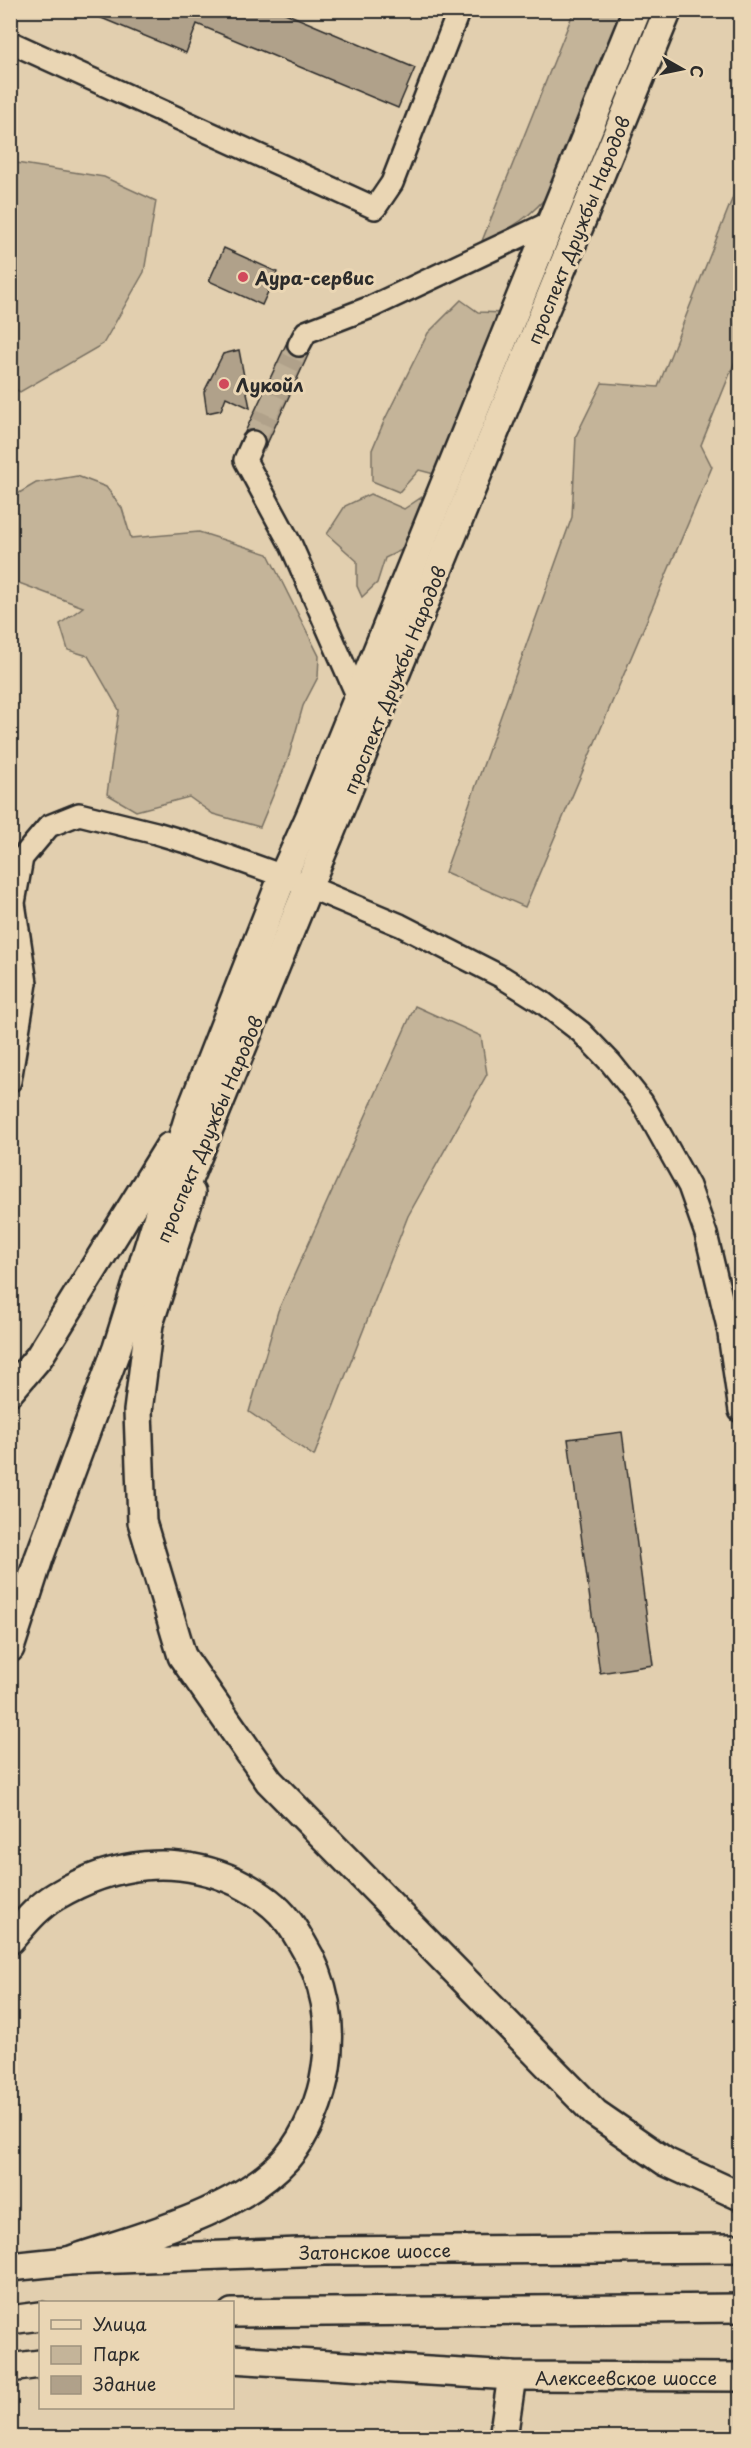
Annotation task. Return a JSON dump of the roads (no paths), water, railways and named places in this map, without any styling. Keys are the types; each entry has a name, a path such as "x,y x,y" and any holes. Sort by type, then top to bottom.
{"main road":[{"name":"проспект Дружбы Народов","path":"10,1647 39,1558 202,1118 283,876 638,10"},
{"name":"проспект Дружбы Народов","path":"202,1118 308,886 668,10"},
{"path":"10,1391 39,1357 202,1118"},
{"path":"202,1118 149,1324 138,1411 142,1522 182,1656 269,1781 595,2113 666,2162 741,2196"},
{"path":"10,1940 28,1919 54,1897 87,1880 124,1869 154,1864 187,1865 216,1873 254,1890 286,1918 315,1964 326,2002 330,2046 324,2085 311,2119 287,2158 254,2186 206,2213 68,2261"},
{"name":"Затонское шоссе","path":"10,2267 68,2261 325,2251 741,2248"},
{"path":"234,2313 741,2308"},
{"path":"10,2320 39,2316"},
{"name":"Алексеевское шоссе","path":"234,2360 512,2376 741,2377"},
{"path":"10,2368 39,2364"},
{"path":"502,2438 512,2376"}],"street":[{"path":"10,42 375,208 392,183 459,10"},
{"path":"299,345 306,332 371,307 553,220"},
{"path":"254,442 245,460 291,545 357,695"},
{"path":"10,1081 26,982 14,903 22,858 49,826 79,814 196,845 283,876 400,925 502,976 581,1032 642,1102 689,1186 706,1234 728,1327 741,1411"}],"tunnel":[{"path":"253,442 299,345"}],"place":[{"name":"Аура-сервис","path":"243,277"},
{"name":"Лукойл","path":"224,384"}]}
